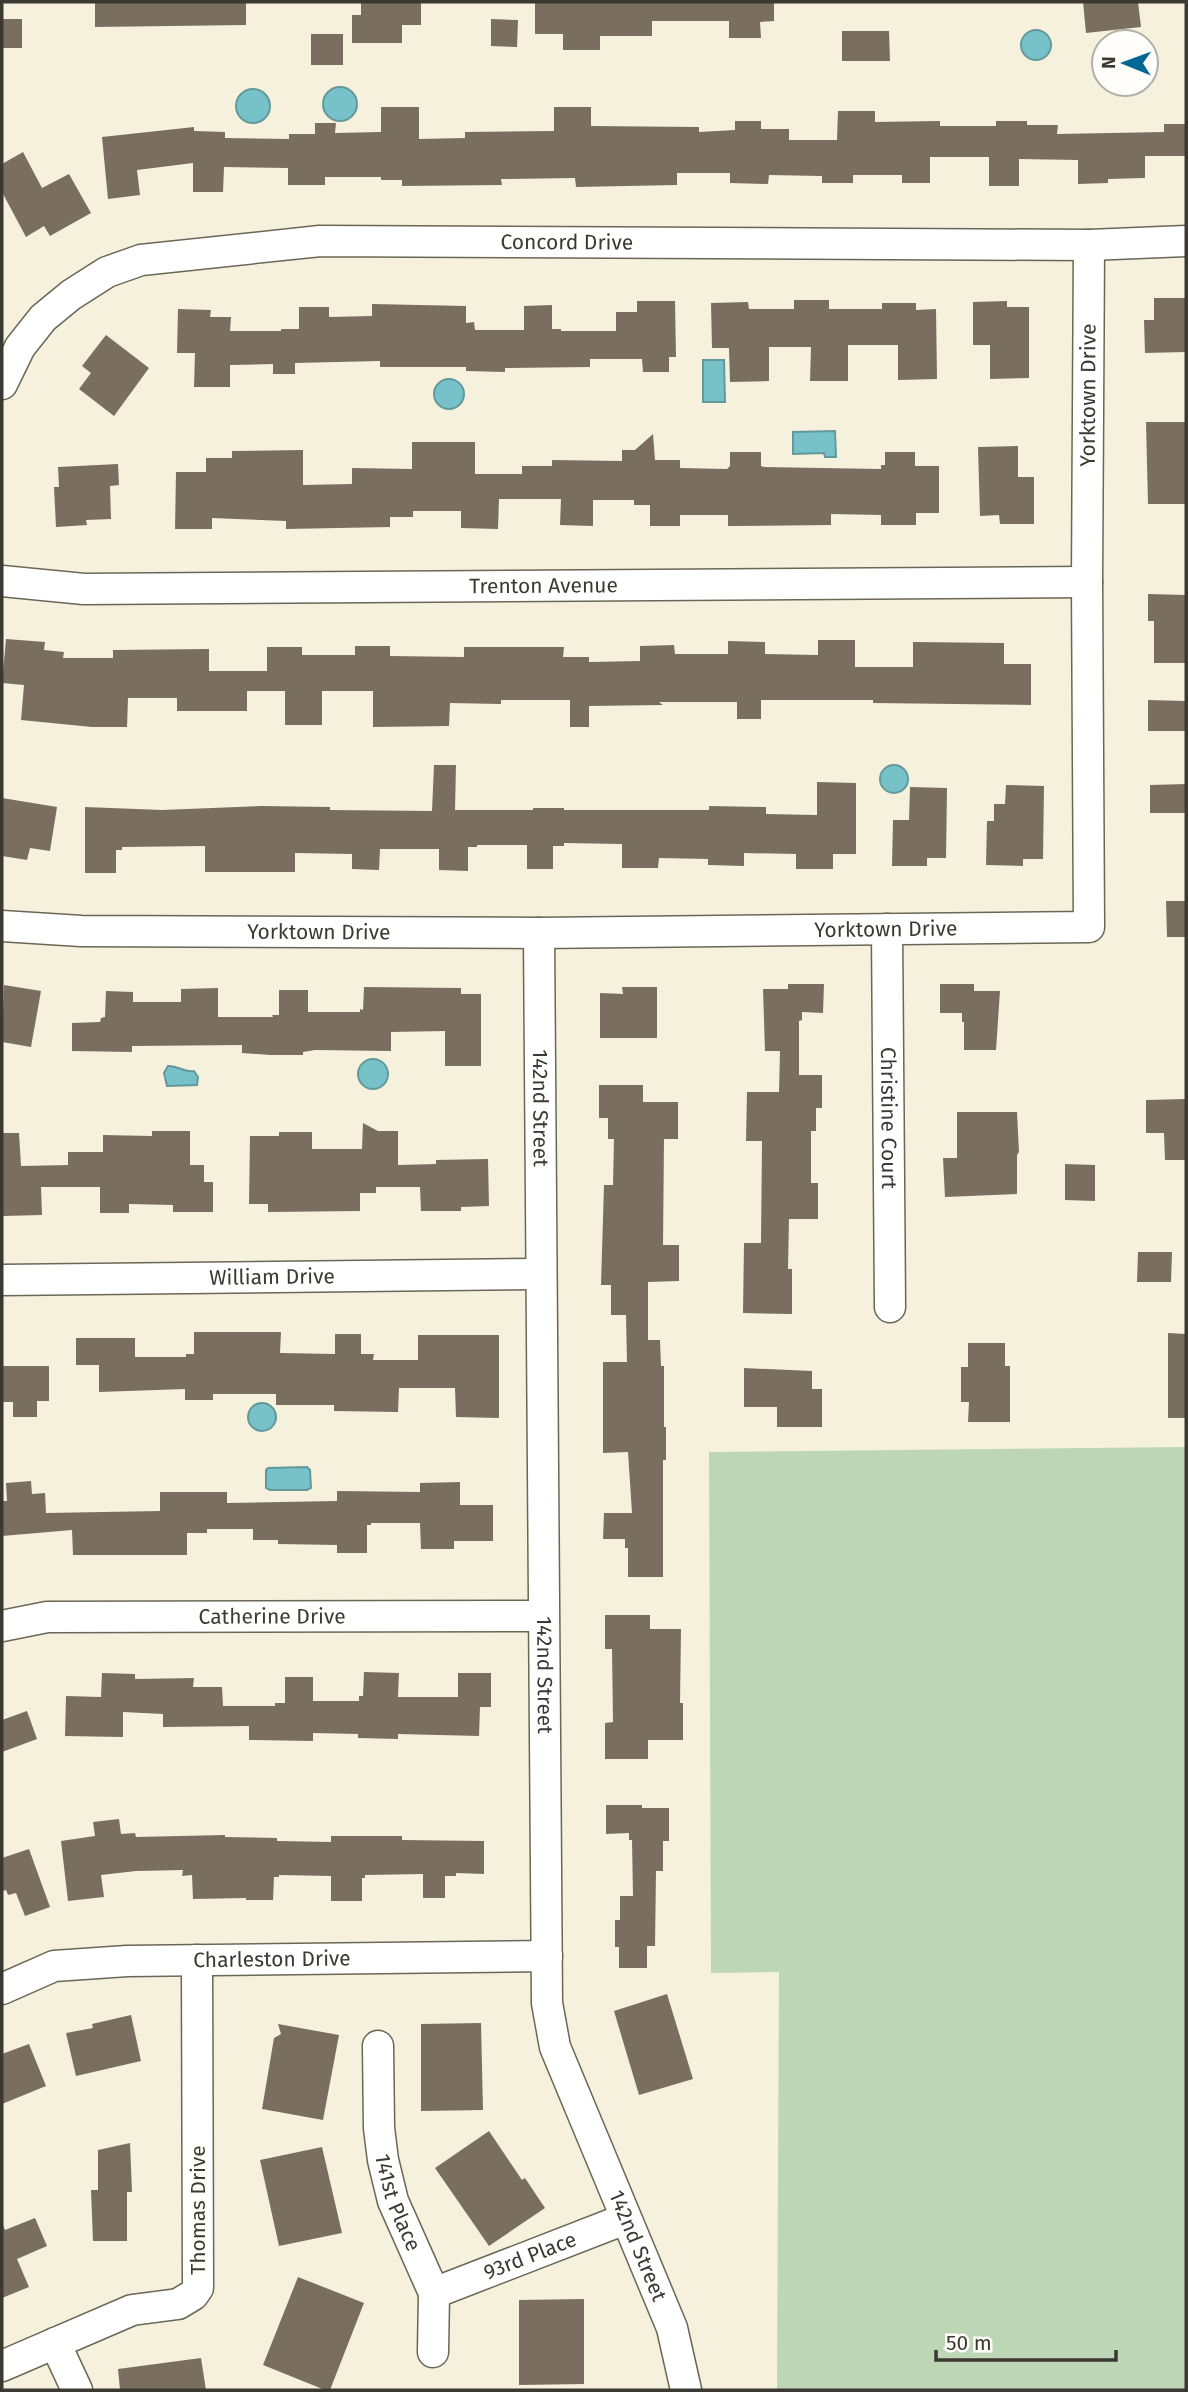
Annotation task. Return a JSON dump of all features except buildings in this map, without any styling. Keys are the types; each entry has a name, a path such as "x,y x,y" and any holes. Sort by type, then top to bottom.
{"street":[{"name":"Concord Drive","path":"2,384 20,347 43,318 71,295 107,272 141,260 320,241 1089,245 1186,240"},
{"name":"Yorktown Drive","path":"2,926 81,931 539,933 1089,927 1089,245"},
{"name":"Trenton Avenue","path":"2,581 84,589 1087,582"},
{"name":"Christine Court","path":"887,929 890,1307"},
{"name":"142nd Street","path":"539,933 547,2003 555,2047 671,2328 686,2390"},
{"name":"William Drive","path":"2,1280 541,1274"},
{"name":"Catherine Drive","path":"2,1626 47,1617 543,1616"},
{"name":"Charleston Drive","path":"2,1989 54,1966 127,1961 547,1956"},
{"name":"Thomas Drive","path":"2,2366 132,2310 178,2304 193,2295 198,2288 197,1960"},
{"name":"141st Place","path":"377,2046 379,2128 383,2160 393,2201 434,2293 433,2352"},
{"name":"93rd Place","path":"434,2293 625,2219"},
{"path":"55,2343 77,2390"}],"green space":[{"path":"1186,1447 1186,2390 777,2390 779,1972 711,1973 709,1452"}],"water":[{"path":"1036,30 1047,34 1051,45 1047,56 1036,60 1025,56 1021,45 1025,34"},
{"path":"340,87 352,92 357,104 352,116 340,121 328,116 323,104 328,92"},
{"path":"253,89 265,94 270,106 265,118 253,123 241,118 236,106 241,94"},
{"path":"703,360 724,360 725,402 703,402"},
{"path":"449,379 455,380 463,388 463,400 455,408 449,409 443,408 435,400 434,394 435,388 443,380"},
{"path":"835,431 836,457 825,457 824,453 793,454 793,432"},
{"path":"894,765 904,769 908,779 904,789 894,793 884,789 880,779 884,769"},
{"path":"373,1059 384,1063 388,1074 384,1085 373,1089 362,1085 358,1074 362,1063"},
{"path":"168,1066 194,1071 198,1077 197,1085 167,1086 164,1073"},
{"path":"262,1403 272,1407 276,1417 272,1427 262,1431 252,1427 248,1417 252,1407"},
{"path":"307,1467 310,1470 311,1488 266,1488 268,1468"}]}
